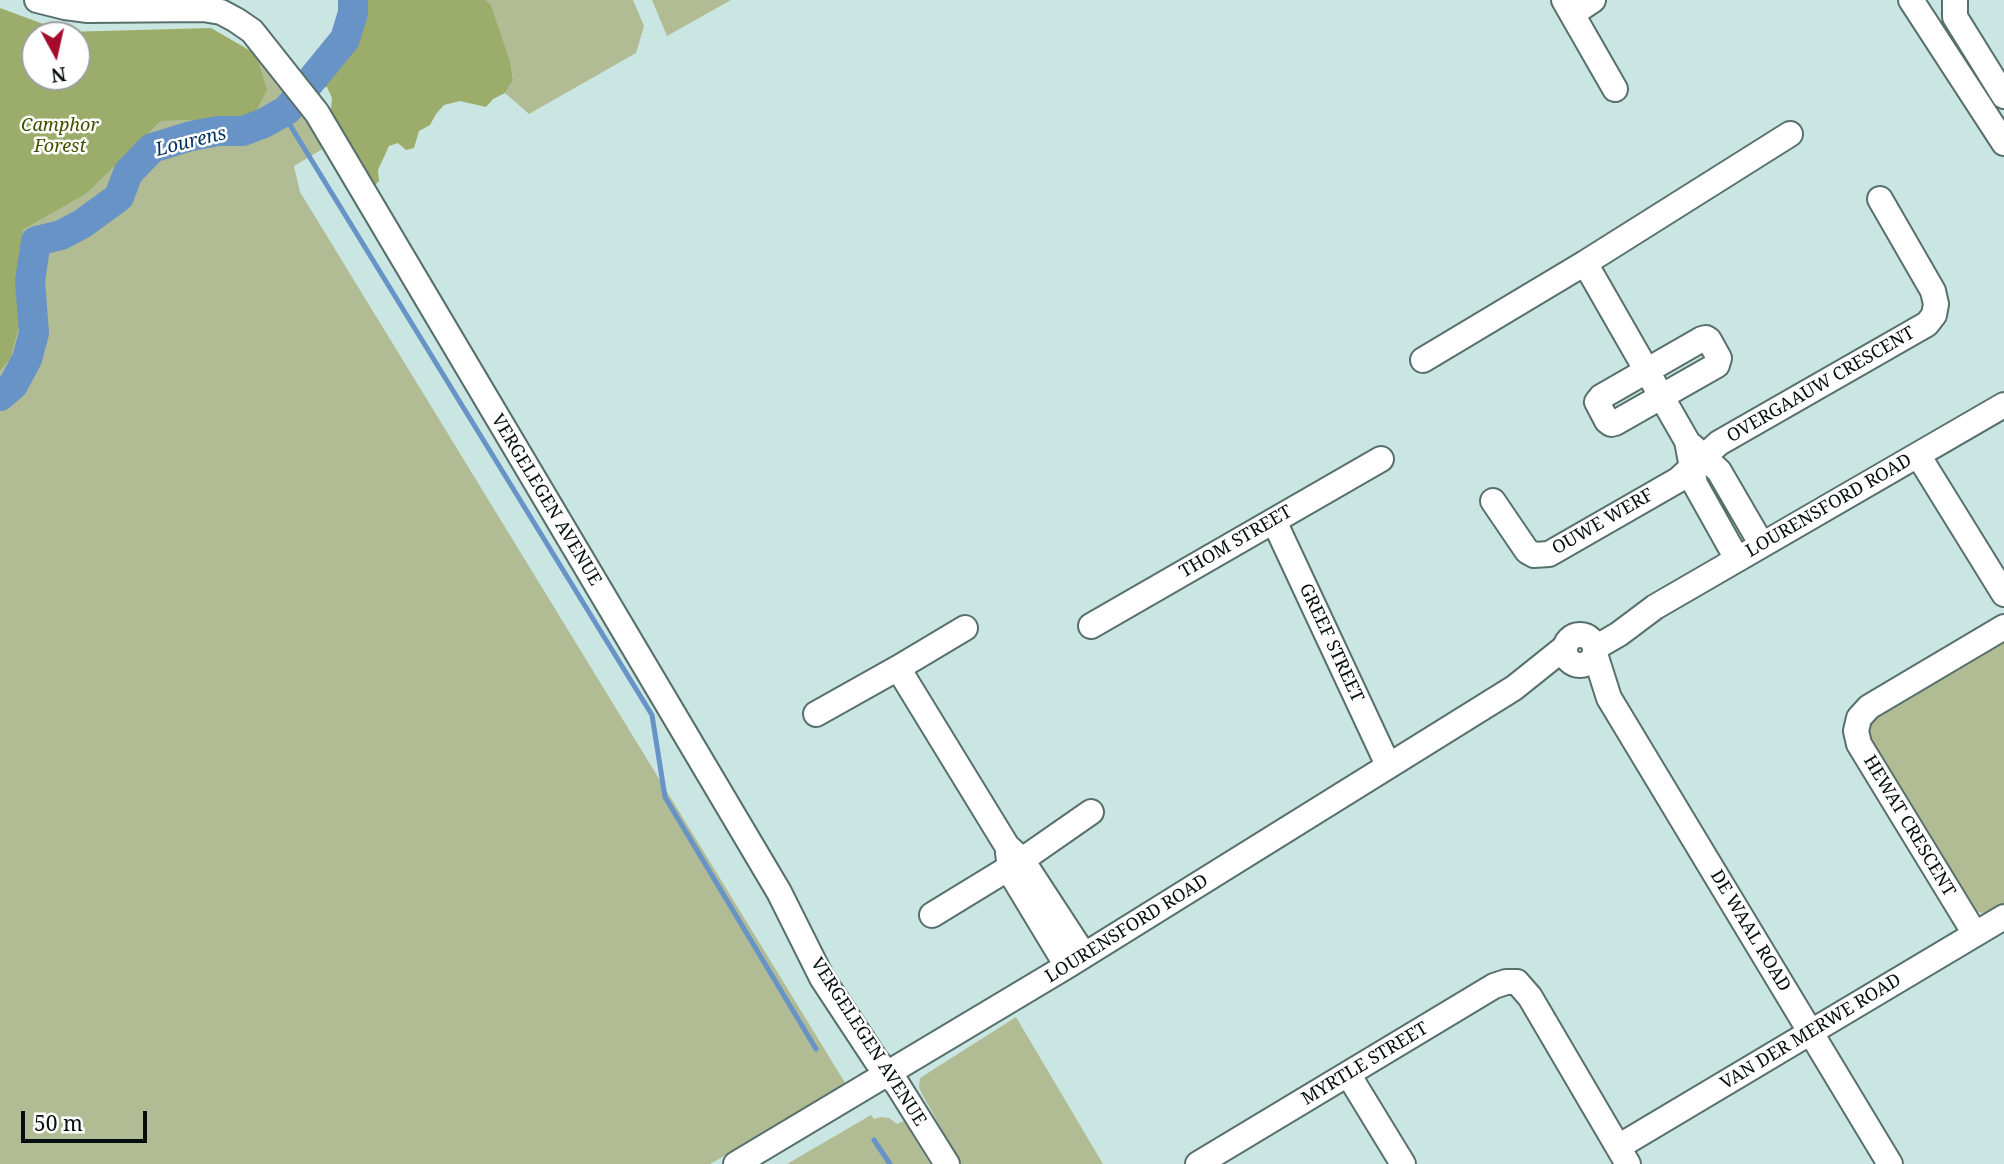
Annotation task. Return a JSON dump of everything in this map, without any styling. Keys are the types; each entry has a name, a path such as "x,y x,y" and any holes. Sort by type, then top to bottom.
{"street":[{"name":"VERGELEGEN AVENUE","path":"37,0 88,10 203,9 219,6 252,31 317,113 779,892 821,978 876,1060 897,1084 947,1164"},
{"path":"1593,0 1568,7 1615,89"},
{"path":"1911,0 2004,143"},
{"path":"1955,0 1955,17 2004,96"},
{"path":"1423,360 1585,264 1790,134"},
{"name":"OVERGAAUW CRESCENT","path":"1694,454 1719,443 1927,324 1934,315 1936,304 1933,291 1880,199"},
{"path":"1585,264 1694,454 1695,484 1737,559"},
{"path":"1702,339 1709,340 1719,358 1717,365 1663,397 1611,424 1598,404 1598,400 1647,369 1702,339"},
{"name":"LOURENSFORD ROAD","path":"736,1164 1076,961 1514,688 1582,653 1655,607 2004,405"},
{"path":"1694,454 1719,471 1762,545"},
{"name":"OUWE WERF","path":"1493,501 1527,551 1534,555 1549,554 1678,480 1694,454"},
{"path":"1918,455 2004,594"},
{"name":"THOM STREET","path":"1091,626 1381,459"},
{"name":"GREEF STREET","path":"1274,521 1388,765"},
{"name":"HEWAT CRESCENT","path":"1975,934 1859,744 1856,731 1859,718 1869,707 2004,627"},
{"path":"816,714 965,628"},
{"name":"DE WAAL ROAD","path":"1582,653 1891,1164"},
{"path":"898,668 1076,961"},
{"path":"932,915 1013,858 1091,813"},
{"name":"VAN DER MERWE ROAD","path":"1623,1156 1811,1032 2004,917"},
{"name":"MYRTLE STREET","path":"1198,1164 1494,986 1506,982 1517,982 1530,997 1623,1156"},
{"path":"1348,1074 1403,1164"}],"green space":[{"path":"360,0 486,0 491,5 510,61 513,80 505,93 493,99 486,107 460,101 444,105 430,125 419,131 414,148 406,150 398,143 389,146 378,170 379,181 368,186 330,119 332,98 327,87 313,90 314,80 348,44 358,19"},
{"path":"486,0 633,0 644,26 636,53 529,114 505,93 513,80 510,61 491,5"},
{"path":"652,0 731,0 667,36"},
{"name":"Camphor Forest","path":"0,8 35,21 21,21 21,91 91,91 91,31 211,28 256,54 267,90 252,119 161,121 86,194 23,230 20,323 11,358 0,371"},
{"path":"256,54 310,118 326,147 294,166 300,192 847,1086 710,1164 0,1164 0,371 11,358 20,323 23,230 86,194 161,121 252,119"},
{"path":"2004,638 2004,905 1994,911 1982,913 1975,911 1869,744 1867,724 1871,719"},
{"path":"1016,1017 1103,1164 961,1164 921,1092 920,1078"},
{"path":"871,1115 874,1119 889,1118 897,1124 904,1121 930,1164 787,1164"}],"waterway":[{"name":"Lourens","path":"0,396 13,385 27,359 34,333 30,281 36,241 61,235 82,224 119,197 128,173 152,148 191,136 218,131 243,131 287,110 345,39 353,13 353,0"},
{"path":"282,112 652,715 665,797 816,1049"},
{"path":"874,1140 890,1164"}]}
